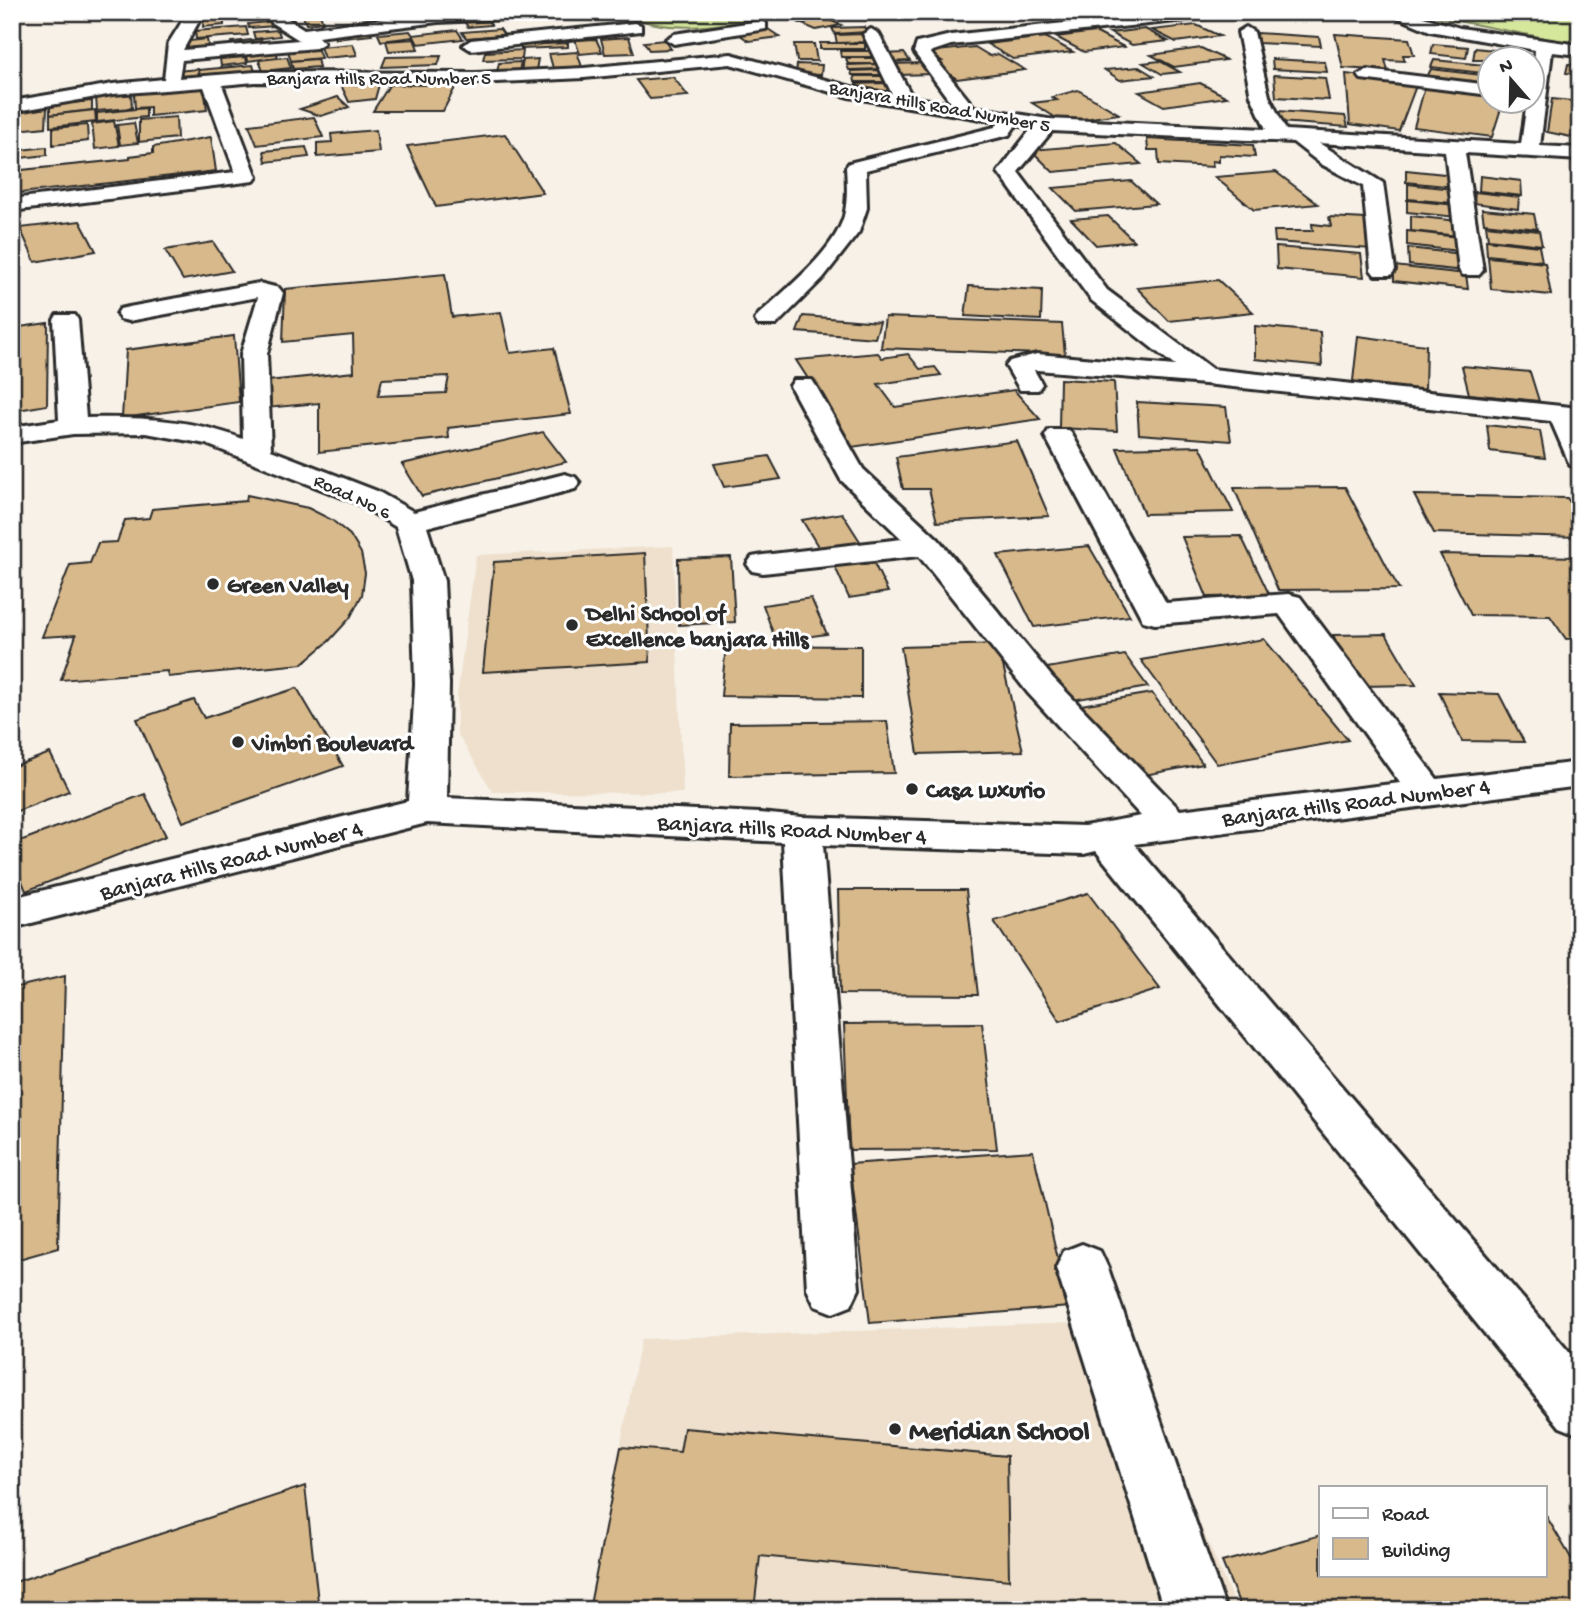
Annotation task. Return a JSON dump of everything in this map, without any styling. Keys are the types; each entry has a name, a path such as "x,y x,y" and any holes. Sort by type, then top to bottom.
{"street":[{"path":"171,86 176,44 196,12"},
{"path":"174,55 316,43 278,20 275,12"},
{"path":"304,34 438,17 544,12"},
{"path":"669,38 719,20 728,12"},
{"path":"971,110 922,52 923,47 951,40 1214,12"},
{"path":"1393,12 1422,23 1530,46"},
{"path":"601,16 730,59"},
{"path":"669,38 760,26"},
{"path":"471,45 635,28"},
{"path":"1246,32 1260,96 1289,136 1373,183 1383,270"},
{"path":"871,34 904,99"},
{"path":"1546,50 1580,50"},
{"path":"1546,50 1580,58"},
{"name":"Banjara Hills Road Number 5","path":"12,107 113,89 255,78 530,75 730,59 842,90 1048,125 1530,149 1580,154"},
{"path":"830,66 842,90"},
{"path":"1367,75 1476,88"},
{"path":"12,205 247,177 212,83"},
{"path":"1431,105 1435,83"},
{"path":"1530,149 1533,116"},
{"path":"767,320 817,271 852,223 857,196 856,167 1002,131 1012,118"},
{"path":"1048,125 1008,172 1099,295 1205,376"},
{"path":"1454,146 1471,270"},
{"path":"128,314 242,292 259,290 271,293 254,354 257,455"},
{"path":"66,320 73,426"},
{"path":"1029,384 1019,366 1037,362 1205,376 1571,415 1580,459"},
{"path":"803,386 851,474 927,546 1040,685 1171,824"},
{"name":"Road No 6","path":"12,435 73,426 146,425 213,437 367,497 410,522 428,581 432,684 427,810"},
{"path":"1059,436 1155,614 1288,604 1427,793"},
{"path":"410,522 565,483"},
{"path":"763,564 927,546"},
{"name":"Banjara Hills Road Number 4","path":"12,913 427,810 759,826 802,831 1084,840 1171,824 1580,774"},
{"path":"802,831 833,1289"},
{"path":"1105,836 1580,1408"},
{"path":"1082,1268 1195,1610"}],"shaded area":[{"name":"Delhi School of Excellence banjara Hills","path":"673,546 683,793 493,792 457,733 457,696 476,555"},
{"name":"Meridian School","path":"1128,1321 1198,1519 1237,1610 589,1610 641,1339"}],"green space":[{"path":"620,12 797,12 685,27 662,25"},
{"path":"1431,12 1580,12 1580,45 1438,17"}],"building":[{"path":"224,13 224,25 203,27 204,14"},
{"path":"320,14 323,22 306,24 303,16"},
{"path":"486,18 491,25 468,27 463,20"},
{"path":"825,18 841,25 816,30 800,23"},
{"path":"275,21 275,26 249,28 248,24"},
{"path":"1196,25 1220,36 1176,42 1152,30"},
{"path":"246,27 248,35 196,39 195,31"},
{"path":"765,27 780,37 749,41 734,31"},
{"path":"864,27 867,32 835,34 832,28"},
{"path":"369,29 372,35 336,39 333,32"},
{"path":"500,29 504,35 466,38 462,32"},
{"path":"1145,29 1168,41 1132,45 1110,33"},
{"path":"278,30 280,36 255,39 253,32"},
{"path":"457,30 463,39 418,44 413,35"},
{"path":"410,31 414,37 381,41 378,34"},
{"path":"1095,32 1124,47 1084,52 1056,37"},
{"path":"1257,33 1319,37 1321,46 1258,43"},
{"path":"864,34 867,42 837,43 835,35"},
{"path":"1335,34 1409,39 1414,55 1403,55 1405,61 1385,60 1388,71 1343,68"},
{"path":"629,37 634,53 605,54 601,39"},
{"path":"1045,37 1073,52 1013,59 987,44"},
{"path":"207,39 209,52 183,54 181,42"},
{"path":"261,39 264,47 234,50 231,42"},
{"path":"414,39 418,49 389,51 386,41"},
{"path":"596,39 602,52 580,54 575,40"},
{"path":"665,40 671,49 649,50 644,42"},
{"path":"568,43 568,47 521,49 521,45"},
{"path":"820,43 865,43 865,49 820,49"},
{"path":"353,44 357,55 324,58 320,47"},
{"path":"794,44 814,44 817,61 797,61"},
{"path":"1433,44 1468,47 1466,58 1431,54"},
{"path":"975,47 990,56 998,54 1025,70 957,79 933,63 942,61 927,52"},
{"path":"317,48 321,58 291,61 288,51"},
{"path":"1201,48 1226,60 1174,67 1151,55"},
{"path":"275,49 278,57 248,61 246,51"},
{"path":"523,50 522,59 483,60 485,52"},
{"path":"840,51 872,51 873,57 841,57"},
{"path":"577,52 582,67 553,68 549,54"},
{"path":"904,53 910,61 891,62 885,54"},
{"path":"441,56 438,65 382,67 386,57"},
{"path":"246,57 247,63 221,66 220,59"},
{"path":"287,57 291,68 263,71 259,60"},
{"path":"846,58 878,58 880,64 848,64"},
{"path":"317,59 319,67 293,69 291,61"},
{"path":"538,59 536,70 521,71 523,60"},
{"path":"1272,59 1325,62 1327,72 1273,69"},
{"path":"1434,60 1476,64 1476,72 1431,67"},
{"path":"1160,61 1180,72 1162,74 1143,63"},
{"path":"521,62 519,71 497,72 499,63"},
{"path":"926,63 933,74 897,75 891,64"},
{"path":"797,64 822,65 821,75 796,74"},
{"path":"879,64 881,69 849,70 847,65"},
{"path":"1568,64 1580,65 1580,75 1566,73"},
{"path":"253,65 256,75 200,80 199,70"},
{"path":"1139,67 1154,76 1120,80 1105,70"},
{"path":"198,69 199,78 178,80 177,71"},
{"path":"1431,69 1476,74 1476,83 1427,77"},
{"path":"881,70 882,75 852,75 851,71"},
{"path":"1346,74 1417,83 1399,131 1350,124"},
{"path":"1274,75 1325,78 1329,100 1276,97"},
{"path":"854,76 887,76 889,82 855,82"},
{"path":"673,77 688,96 650,99 636,80"},
{"path":"380,81 375,99 349,102 341,85"},
{"path":"886,83 889,92 858,93 856,84"},
{"path":"1200,83 1227,97 1164,106 1139,92"},
{"path":"390,84 457,84 443,111 373,111"},
{"path":"204,86 207,110 150,116 150,107 135,108 134,93"},
{"path":"1425,86 1476,91 1476,116 1499,116 1492,137 1414,127"},
{"path":"1078,90 1119,114 1063,122 1032,103 1057,100 1052,97"},
{"path":"131,93 132,108 97,111 96,97"},
{"path":"338,97 349,107 321,116 300,109"},
{"path":"1552,99 1580,102 1580,130 1576,138 1547,132"},
{"path":"92,101 92,110 50,115 50,105"},
{"path":"47,108 46,127 17,130 18,111"},
{"path":"146,108 146,117 97,122 97,113"},
{"path":"95,110 96,122 50,127 50,115"},
{"path":"1278,111 1345,116 1348,127 1279,122"},
{"path":"176,117 177,138 139,142 139,120"},
{"path":"314,117 323,137 257,145 249,125"},
{"path":"114,121 119,146 95,149 92,124"},
{"path":"134,123 138,143 120,145 117,125"},
{"path":"87,125 88,141 53,145 53,128"},
{"path":"376,130 379,152 317,157 317,143 332,142 331,134"},
{"path":"505,134 543,193 436,207 407,146"},
{"path":"211,137 216,171 12,194 12,171 130,159 130,156 153,153 153,147"},
{"path":"1147,139 1253,145 1255,157 1219,155 1219,162 1212,161 1213,167 1159,164 1158,150 1148,150"},
{"path":"1116,143 1141,164 1053,172 1031,150"},
{"path":"47,147 47,155 12,159 12,151"},
{"path":"306,147 309,157 266,162 264,151"},
{"path":"1406,170 1454,175 1455,187 1406,182"},
{"path":"1276,172 1318,204 1254,210 1215,177"},
{"path":"1480,176 1521,181 1522,196 1479,191"},
{"path":"1131,181 1156,204 1076,211 1053,188"},
{"path":"1408,184 1452,189 1453,203 1408,199"},
{"path":"1475,192 1519,197 1518,209 1474,203"},
{"path":"1407,200 1456,205 1457,217 1407,212"},
{"path":"1482,209 1534,214 1537,229 1484,223"},
{"path":"1108,216 1134,241 1096,245 1071,219"},
{"path":"1411,216 1458,221 1459,236 1411,231"},
{"path":"1329,217 1366,219 1372,249 1275,242 1274,231 1313,231 1312,224 1331,226"},
{"path":"80,221 96,251 35,262 20,228"},
{"path":"1486,225 1539,231 1542,245 1488,239"},
{"path":"1407,231 1458,237 1459,251 1407,245"},
{"path":"1486,240 1539,246 1542,261 1487,255"},
{"path":"213,242 232,271 183,280 165,250"},
{"path":"1276,247 1361,254 1364,277 1277,269"},
{"path":"1408,248 1462,254 1464,271 1409,265"},
{"path":"1488,257 1545,263 1551,295 1491,289"},
{"path":"1394,266 1466,274 1468,289 1394,281"},
{"path":"445,274 452,317 501,312 510,353 554,348 571,414 448,428 449,438 319,452 319,403 266,408 268,381 354,372 353,335 283,342 285,289","holes":["449,376 446,393 378,396 382,379"]},
{"path":"1218,280 1253,312 1169,321 1137,288"},
{"path":"969,286 1042,290 1041,320 965,316"},
{"path":"803,316 880,322 875,338 797,332"},
{"path":"885,317 1062,324 1065,355 881,348"},
{"path":"48,323 47,405 12,411 12,328"},
{"path":"1255,326 1320,332 1322,366 1255,359"},
{"path":"234,336 239,402 122,418 126,350"},
{"path":"1358,336 1426,345 1425,391 1353,381"},
{"path":"878,353 882,358 908,354 920,369 935,367 941,375 878,384 895,407 1014,390 1040,419 852,447 796,360"},
{"path":"1462,366 1530,372 1539,401 1469,394"},
{"path":"1060,379 1114,382 1117,431 1059,428"},
{"path":"1137,402 1226,407 1231,441 1139,434"},
{"path":"1487,425 1540,431 1545,458 1490,451"},
{"path":"543,432 566,462 422,496 402,464"},
{"path":"1017,441 1049,516 937,522 929,489 903,489 896,457"},
{"path":"1200,446 1233,512 1144,514 1117,448"},
{"path":"769,456 781,479 724,487 714,464"},
{"path":"1345,487 1399,589 1278,590 1234,488"},
{"name":"Green Valley","path":"247,495 308,508 332,520 350,535 361,553 365,573 362,595 350,618 329,641 302,664 168,677 167,671 61,680 76,635 42,637 70,565 90,563 98,543 117,542 125,520 149,518 152,509 246,501"},
{"path":"1414,495 1567,498 1580,517 1580,537 1434,533"},
{"path":"842,513 863,546 822,553 802,520"},
{"path":"1241,536 1270,596 1207,597 1182,537"},
{"path":"1089,546 1130,616 1034,627 998,555"},
{"path":"645,553 650,662 483,672 494,562"},
{"path":"1440,554 1580,557 1580,638 1566,639 1550,616 1471,615"},
{"path":"870,555 888,592 849,598 832,560"},
{"path":"731,557 735,622 679,625 678,559"},
{"path":"811,598 827,634 776,641 763,605"},
{"path":"1386,634 1416,685 1360,686 1333,635"},
{"path":"1264,639 1348,740 1217,764 1141,660"},
{"path":"998,644 1023,751 918,754 901,647"},
{"path":"726,645 861,646 861,698 721,696"},
{"path":"1125,655 1148,687 1067,701 1047,668"},
{"name":"Vimbri Boulevard","path":"297,688 343,766 183,822 137,719 194,700 204,718"},
{"path":"1439,692 1499,694 1524,742 1462,741"},
{"path":"1152,693 1203,764 1129,778 1081,705"},
{"path":"887,721 894,773 729,776 730,723"},
{"path":"50,753 69,791 12,813 12,767"},
{"path":"145,794 166,836 26,891 12,857 12,844"},
{"path":"838,890 966,890 978,995 840,994"},
{"path":"1088,893 1160,989 1060,1021 994,921"},
{"path":"65,976 58,1248 12,1261 12,988"},
{"path":"982,1023 997,1149 849,1150 844,1024"},
{"path":"1033,1151 1069,1307 870,1323 850,1164"},
{"path":"684,1428 1007,1456 1009,1580 760,1556 754,1610 589,1610 621,1447 680,1452"},
{"path":"305,1486 319,1610 12,1610 12,1583"},
{"path":"1546,1516 1580,1573 1580,1610 1242,1610 1222,1562 1319,1536 1319,1576 1546,1576"}],"place":[{"name":"Green Valley","path":"213,584"},
{"name":"Delhi School of Excellence banjara Hills","path":"572,625"},
{"name":"Vimbri Boulevard","path":"238,742"},
{"name":"Casa Luxurio","path":"912,789"},
{"name":"Meridian School","path":"895,1429"}]}
